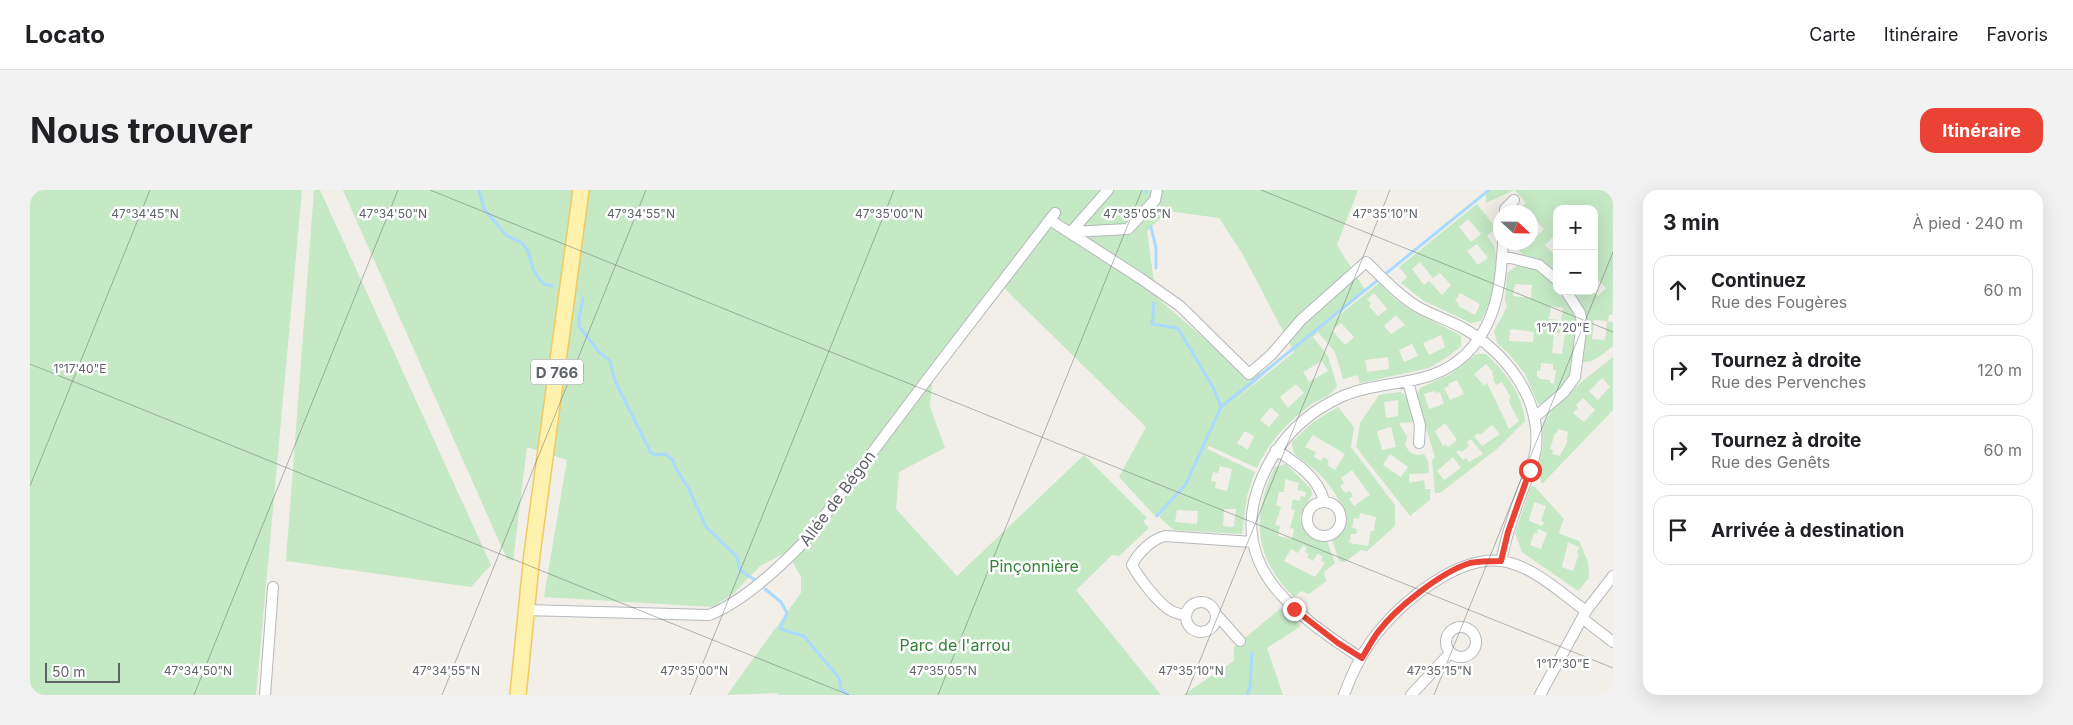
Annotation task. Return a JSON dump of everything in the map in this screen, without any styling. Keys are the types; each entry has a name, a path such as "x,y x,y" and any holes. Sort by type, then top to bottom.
{"main road":[{"name":"D 766","path":"518,695 525,610 581,190"}],"street":[{"path":"1071,232 1108,190"},
{"path":"1071,232 1128,229 1155,200 1157,190"},
{"path":"1509,205 1514,200"},
{"name":"Allée de Bégon","path":"525,610 709,615 725,609 792,555 807,539 926,380 1053,217 1071,232"},
{"path":"1071,232 1180,306 1248,374 1271,355 1301,320 1366,262 1417,306 1480,338 1506,363 1516,376 1531,404 1534,418 1536,449 1508,532 1501,561"},
{"path":"1362,658 1338,643 1284,598 1264,573 1252,542 1250,526 1257,491 1276,450 1298,425 1312,413 1336,400 1365,390 1433,375 1449,367 1465,355 1480,338 1497,302 1503,250"},
{"path":"1503,256 1539,265 1553,277"},
{"path":"1534,418 1564,392 1575,377 1582,323 1580,313 1569,295"},
{"path":"1408,382 1420,425 1419,443"},
{"path":"1276,450 1290,459 1314,480 1321,490 1324,501"},
{"path":"1185,615 1172,612 1163,605 1135,572 1132,565 1135,559 1157,538 1165,536 1252,542"},
{"path":"1344,695 1362,658 1378,632 1395,614 1421,592 1461,567 1485,561 1501,561 1517,565 1537,576 1584,614 1613,642"},
{"path":"1540,695 1584,614 1613,576"},
{"path":"265,695 272,587"},
{"path":"1216,614 1214,625 1206,632 1196,632 1187,625 1185,615 1190,606 1200,602 1210,605 1240,641"},
{"path":"1411,695 1450,653"}],"green space":[{"path":"30,190 302,190 256,695 30,695"},
{"path":"314,190 320,190 491,565 471,587 286,561"},
{"path":"343,190 1358,190 1337,245 1365,290 1327,325 1379,283 1408,308 1461,336 1461,346 1429,368 1360,383 1358,375 1343,379 1335,352 1318,332 1313,337 1328,356 1337,386 1335,389 1309,406 1286,426 1267,450 1257,468 1209,446 1207,449 1255,472 1247,496 1242,534 1174,530 1159,517 1166,508 1156,517 1119,477 1146,427 1000,284 933,374 930,407 945,448 899,472 896,509 957,576 1084,455 1147,518 1143,521 1149,528 1119,556 1112,555 1076,590 1161,695 778,695 777,693 727,695 801,593 801,577 787,552 760,566 733,594 713,607 544,597 567,460 527,447 513,561 507,559","holes":["1168,211 1219,218 1242,253 1294,352 1229,405 1264,375 1220,352 1156,297 1147,231","1374,293 1387,309 1378,316 1369,306 1371,304 1367,299","1396,315 1405,325 1391,334 1384,326","1341,323 1354,337 1345,345 1332,330","1441,335 1445,347 1429,355 1423,343","1412,344 1418,356 1404,362 1399,350","1388,357 1389,369 1367,372 1365,360","1322,361 1328,371 1309,382 1303,372","1296,384 1304,393 1288,408 1280,397","1271,407 1279,415 1269,427 1260,420","1245,431 1254,436 1248,450 1237,443","1220,466 1232,469 1227,491 1215,488 1216,482 1211,481 1213,472 1218,473","1224,509 1236,509 1234,527 1223,526","1177,510 1198,511 1197,524 1175,522"]},
{"path":"1486,190 1514,190 1486,203"},
{"path":"1515,190 1613,190 1613,303 1612,315 1609,315 1608,321 1613,322 1613,346 1595,359 1582,362 1585,325 1582,308 1575,295 1598,296 1606,288 1598,280 1598,205 1553,205 1553,237 1545,245 1553,253 1553,271 1538,261 1524,256 1518,250 1538,250 1538,235 1544,229 1538,223 1538,205 1524,205 1526,203","holes":["1594,320 1607,321 1605,340 1592,339"]},
{"path":"1477,204 1493,224 1493,231 1487,236 1493,245 1496,258 1496,277 1492,295 1481,321 1471,323 1424,301 1401,283 1407,277 1399,267","holes":["1468,219 1481,234 1471,242 1459,227","1477,244 1488,258 1478,265 1467,251","1420,262 1433,278 1440,273 1451,285 1442,295 1429,281 1424,285 1412,269","1460,293 1480,304 1475,315 1458,306 1459,304 1455,301"]},
{"path":"1519,264 1537,270 1553,284 1553,295 1563,295 1570,305 1577,323 1571,374 1566,383 1546,404 1538,404 1525,374 1509,354 1497,343 1494,331 1507,307 1505,300 1507,273","holes":["1515,284 1532,285 1531,298 1513,296","1551,306 1563,308 1561,320 1549,319","1510,329 1534,332 1533,342 1509,341","1554,332 1565,334 1562,354 1552,353","1541,363 1553,364 1553,370 1556,370 1554,384 1550,380 1540,379 1537,376 1537,371 1540,371"]},
{"path":"1476,354 1486,354 1512,384 1520,401 1525,421 1498,448 1440,493 1435,493 1432,460 1435,457 1416,396 1420,388 1451,374","holes":["1486,364 1493,372 1493,379 1496,385 1502,382 1510,396 1509,402 1519,421 1509,429 1487,383 1484,386 1474,374","1457,380 1464,394 1450,400 1444,388 1449,386 1448,384","1435,391 1436,393 1440,392 1444,404 1429,409 1424,394","1445,423 1457,440 1448,447 1446,444 1443,446 1435,431","1492,425 1500,434 1482,446 1474,436 1478,433 1480,435","1471,439 1483,454 1469,462 1466,458 1463,460 1456,452 1459,450 1461,452 1469,446 1467,442","1453,457 1461,468 1444,480 1437,471"]},
{"path":"1613,357 1613,410 1542,484 1539,465 1543,446 1543,427 1546,419 1562,399","holes":["1602,378 1610,387 1598,400 1589,391","1583,398 1595,410 1584,422 1573,413 1578,408 1576,405","1558,429 1568,432 1567,442 1560,456 1552,454 1553,450 1550,449 1555,433 1557,433"]},
{"path":"1400,392 1408,397 1415,422 1399,423 1407,437 1405,444 1410,452 1417,455 1424,454 1428,461 1429,473 1409,474 1409,483 1424,480 1425,489 1430,489 1430,500 1410,516 1356,447 1360,423 1379,395","holes":["1398,400 1398,416 1386,418 1384,402","1391,427 1396,447 1382,450 1377,431","1390,454 1408,467 1401,477 1383,465"]},
{"path":"1338,407 1354,427 1351,447 1395,505 1395,526 1367,551 1361,550 1345,562 1339,561 1332,540 1341,534 1344,525 1344,516 1336,495 1323,477 1294,453 1292,442 1313,422","holes":["1313,435 1345,454 1335,470 1327,465 1329,461 1324,457 1321,461 1314,457 1316,452 1305,447","1352,470 1370,495 1354,506 1349,499 1353,496 1350,491 1345,493 1340,486 1344,483 1341,478","1360,513 1376,517 1374,531 1371,531 1368,546 1349,543 1351,534 1356,534 1357,529 1352,528 1354,518 1359,519"]},
{"path":"1286,464 1311,489 1312,494 1300,517 1301,523 1305,532 1312,538 1327,541 1335,563 1324,572 1326,581 1309,594 1301,591 1294,597 1271,567 1264,552 1260,536 1262,502 1275,467","holes":["1285,479 1299,483 1297,490 1306,492 1305,497 1301,496 1300,501 1293,499 1291,509 1295,510 1290,528 1294,529 1292,539 1278,536 1280,526 1275,525 1281,507 1276,505 1279,492 1284,492","1303,545 1307,548 1305,552 1309,554 1307,557 1313,561 1318,553 1323,557 1321,560 1325,563 1315,577 1284,561 1291,549 1298,553"]},
{"path":"1531,486 1534,486 1564,519 1560,534 1579,541 1588,562 1589,578 1578,591 1522,552 1515,533","holes":["1534,502 1546,506 1541,521 1544,522 1542,526 1529,521","1538,529 1547,533 1541,549 1530,545 1534,533 1537,534","1568,542 1579,547 1577,553 1579,554 1573,571 1562,567"]},
{"path":"1281,608 1301,626 1267,648 1283,695 1183,695 1234,661 1234,647"}],"waterway":[{"path":"479,190 484,209 507,236 522,243 528,251 533,269 540,280 544,284 552,286"},
{"path":"1157,516 1186,484 1221,407 1489,190"},
{"path":"1151,227 1156,248 1156,268"},
{"path":"583,298 579,326 598,351 610,361 615,381 651,453 656,455 665,454 673,460 675,467 689,489 706,527 737,557 740,570 755,580"},
{"path":"1154,303 1152,324 1177,328 1179,330 1214,389 1221,407"},
{"path":"765,589 781,602 787,613 780,629 804,636 839,678 841,689 848,695"},
{"path":"1247,695 1250,687 1252,653"}],"route":[{"path":"1294,609 1338,643 1362,658 1378,632 1413,597 1461,567 1471,563 1501,561 1508,532 1530,470"}],"park label":[{"name":"Pinçonnière","path":"1034,566"},
{"name":"Parc de l'arrou","path":"955,645"}]}
